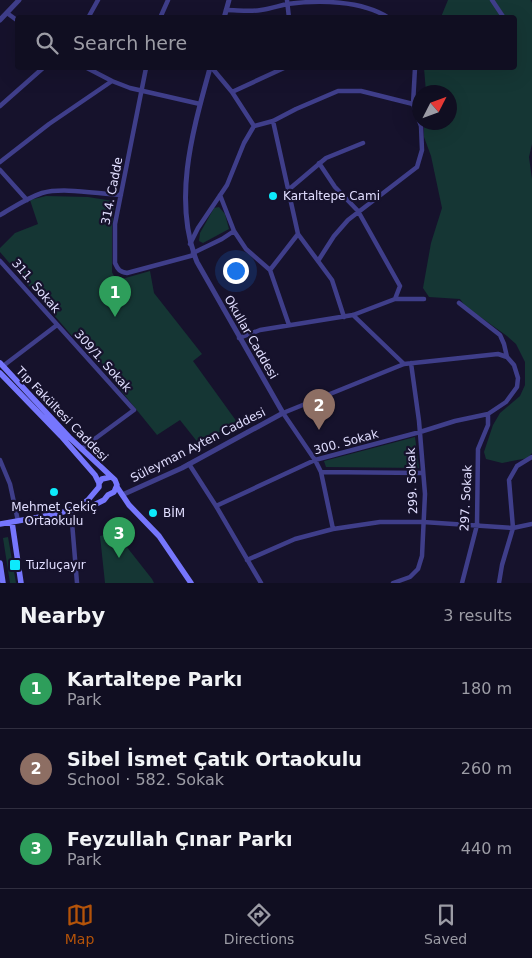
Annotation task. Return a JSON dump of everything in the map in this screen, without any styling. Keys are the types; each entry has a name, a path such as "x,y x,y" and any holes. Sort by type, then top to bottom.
{"main road":[{"name":"Tıp Fakültesi Caddesi","path":"1,365 81,449 111,477"},
{"path":"0,373 61,436 95,475 102,492 108,495"},
{"path":"74,509 88,500 104,478 111,477 116,482 117,487 129,505 159,536 191,583"},
{"path":"0,524 74,509 90,508 104,500 117,487"},
{"path":"15,521 21,583"},
{"path":"0,563 3,583"}],"street":[{"path":"0,20 19,0"},
{"path":"90,15 98,0"},
{"path":"161,15 168,0"},
{"path":"225,15 229,0"},
{"path":"492,0 502,15"},
{"path":"226,10 260,11 287,2 315,1 347,3 384,15"},
{"path":"287,2 289,15"},
{"path":"7,13 15,19"},
{"path":"0,106 41,70"},
{"path":"91,70 112,81 200,104"},
{"name":"314. Cadde","path":"146,70 114,232 115,263 117,269 128,273 194,254"},
{"name":"Okullar Caddesi","path":"210,70 193,135 185,202 190,244 239,338 283,413"},
{"path":"213,70 232,92 254,126"},
{"path":"232,92 280,70"},
{"path":"414,85 415,70"},
{"path":"0,162 49,124 112,81"},
{"path":"190,244 198,228 227,185 244,143 254,126 273,121 338,91 361,91 412,104"},
{"path":"273,121 298,234 332,280 344,317"},
{"path":"318,261 334,236 358,211 417,168 422,150 420,130"},
{"path":"287,191 318,163 363,143"},
{"path":"318,163 335,188 358,211 400,286 395,299"},
{"path":"0,170 27,200"},
{"path":"0,215 44,193 68,191 121,195"},
{"path":"220,195 234,231 246,249 270,270 289,325"},
{"path":"194,254 234,231"},
{"path":"270,270 298,234"},
{"name":"311. Sokak","path":"0,260 57,325"},
{"path":"239,338 260,330 353,315 395,299 424,299"},
{"path":"459,303 500,336 507,357 514,365 518,378 517,387 506,402 488,414"},
{"path":"353,315 404,364"},
{"path":"1,365 57,325"},
{"name":"309/1. Sokak","path":"57,325 134,410 81,449"},
{"path":"332,529 321,472 283,413 404,364 498,354 507,357"},
{"name":"299. Sokak","path":"393,583 410,577 418,569 422,556 425,494 412,363"},
{"name":"Süleyman Ayten Caddesi","path":"122,495 189,464 283,413"},
{"name":"300. Sokak","path":"216,506 315,460 455,421 488,414"},
{"name":"297. Sokak","path":"462,583 477,525 478,449 488,424 488,414"},
{"path":"499,583 502,565 513,528 509,480 517,466 532,457"},
{"path":"0,460 10,484 15,521"},
{"path":"189,464 261,583"},
{"path":"321,472 423,472"},
{"path":"74,509 77,583"},
{"path":"247,560 294,539 332,529 380,522 423,522 513,528 532,524"}],"green space":[{"path":"448,0 531,0 532,3 532,144 529,157 532,179 532,453 528,458 502,463 486,459 484,452 493,425 500,413 520,396 525,385 525,362 516,344 465,306 460,299 429,297 423,288 431,243 442,208 431,156 424,137 424,130 457,130 457,85 425,85 424,70 517,70 517,15 442,15"},
{"path":"46,196 88,197 113,201 113,274 122,279 150,271 154,293 202,354 193,361 237,422 199,444 180,420 157,435 110,377 109,371 75,334 72,336 0,252 0,248 15,233 38,224 30,200"},
{"path":"219,207 225,214 229,229 203,243 199,241 200,233 214,208"},
{"path":"415,437 419,468 326,467 324,461"},
{"path":"115,532 154,583 105,583 100,536"},
{"path":"8,537 16,583 10,583 3,538"}],"place":[{"name":"Kartaltepe Cami","path":"273,196"},
{"name":"Kartaltepe Parkı","path":"115,317"},
{"name":"Sibel İsmet Çatık Ortaokulu","path":"319,430"},
{"name":"Mehmet Çekiç Ortaokulu","path":"54,492"},
{"name":"BİM","path":"153,513"},
{"name":"Feyzullah Çınar Parkı","path":"119,558"},
{"name":"Tuzluçayır","path":"15,565"}]}
